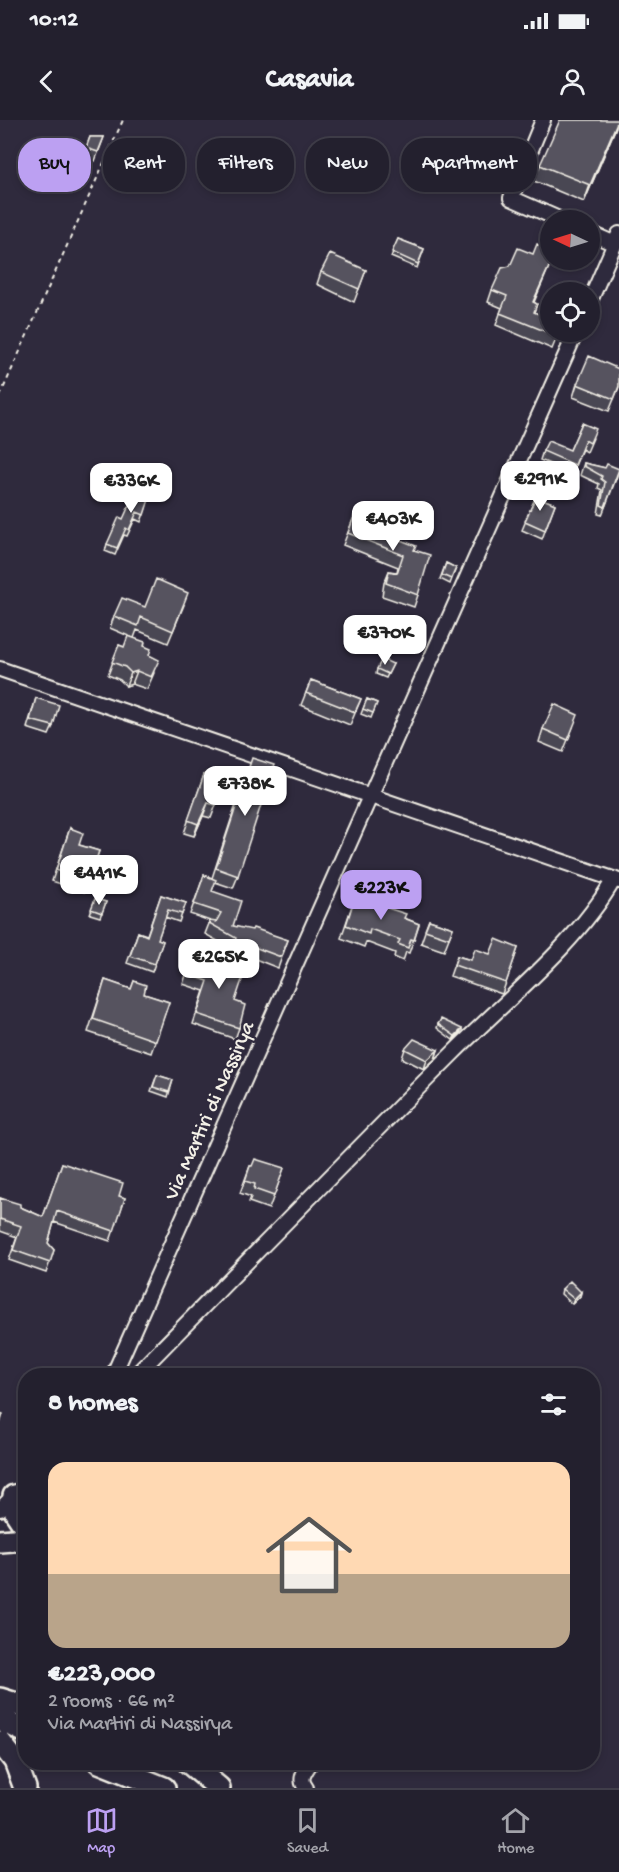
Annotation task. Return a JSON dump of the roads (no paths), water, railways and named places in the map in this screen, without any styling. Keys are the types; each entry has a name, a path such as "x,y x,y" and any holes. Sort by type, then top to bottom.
{"highway":[{"path":"16,1497 18,1516"},
{"path":"0,1541 18,1540"},
{"path":"0,1699 18,1705"},
{"path":"0,1719 18,1729"},
{"path":"0,1727 18,1731"},
{"path":"0,1742 15,1761 18,1769"},
{"path":"18,1770 25,1788"},
{"path":"119,1770 164,1788"},
{"path":"198,1770 219,1788"}],"street":[{"path":"540,211 511,198 543,120"},
{"path":"598,282 617,239 600,235"},
{"name":"Via Martiri di Nassirya","path":"117,1368 572,342"},
{"path":"0,669 617,880 549,960 245,1261 143,1368"},
{"path":"306,1770 302,1777 306,1788"}]}
